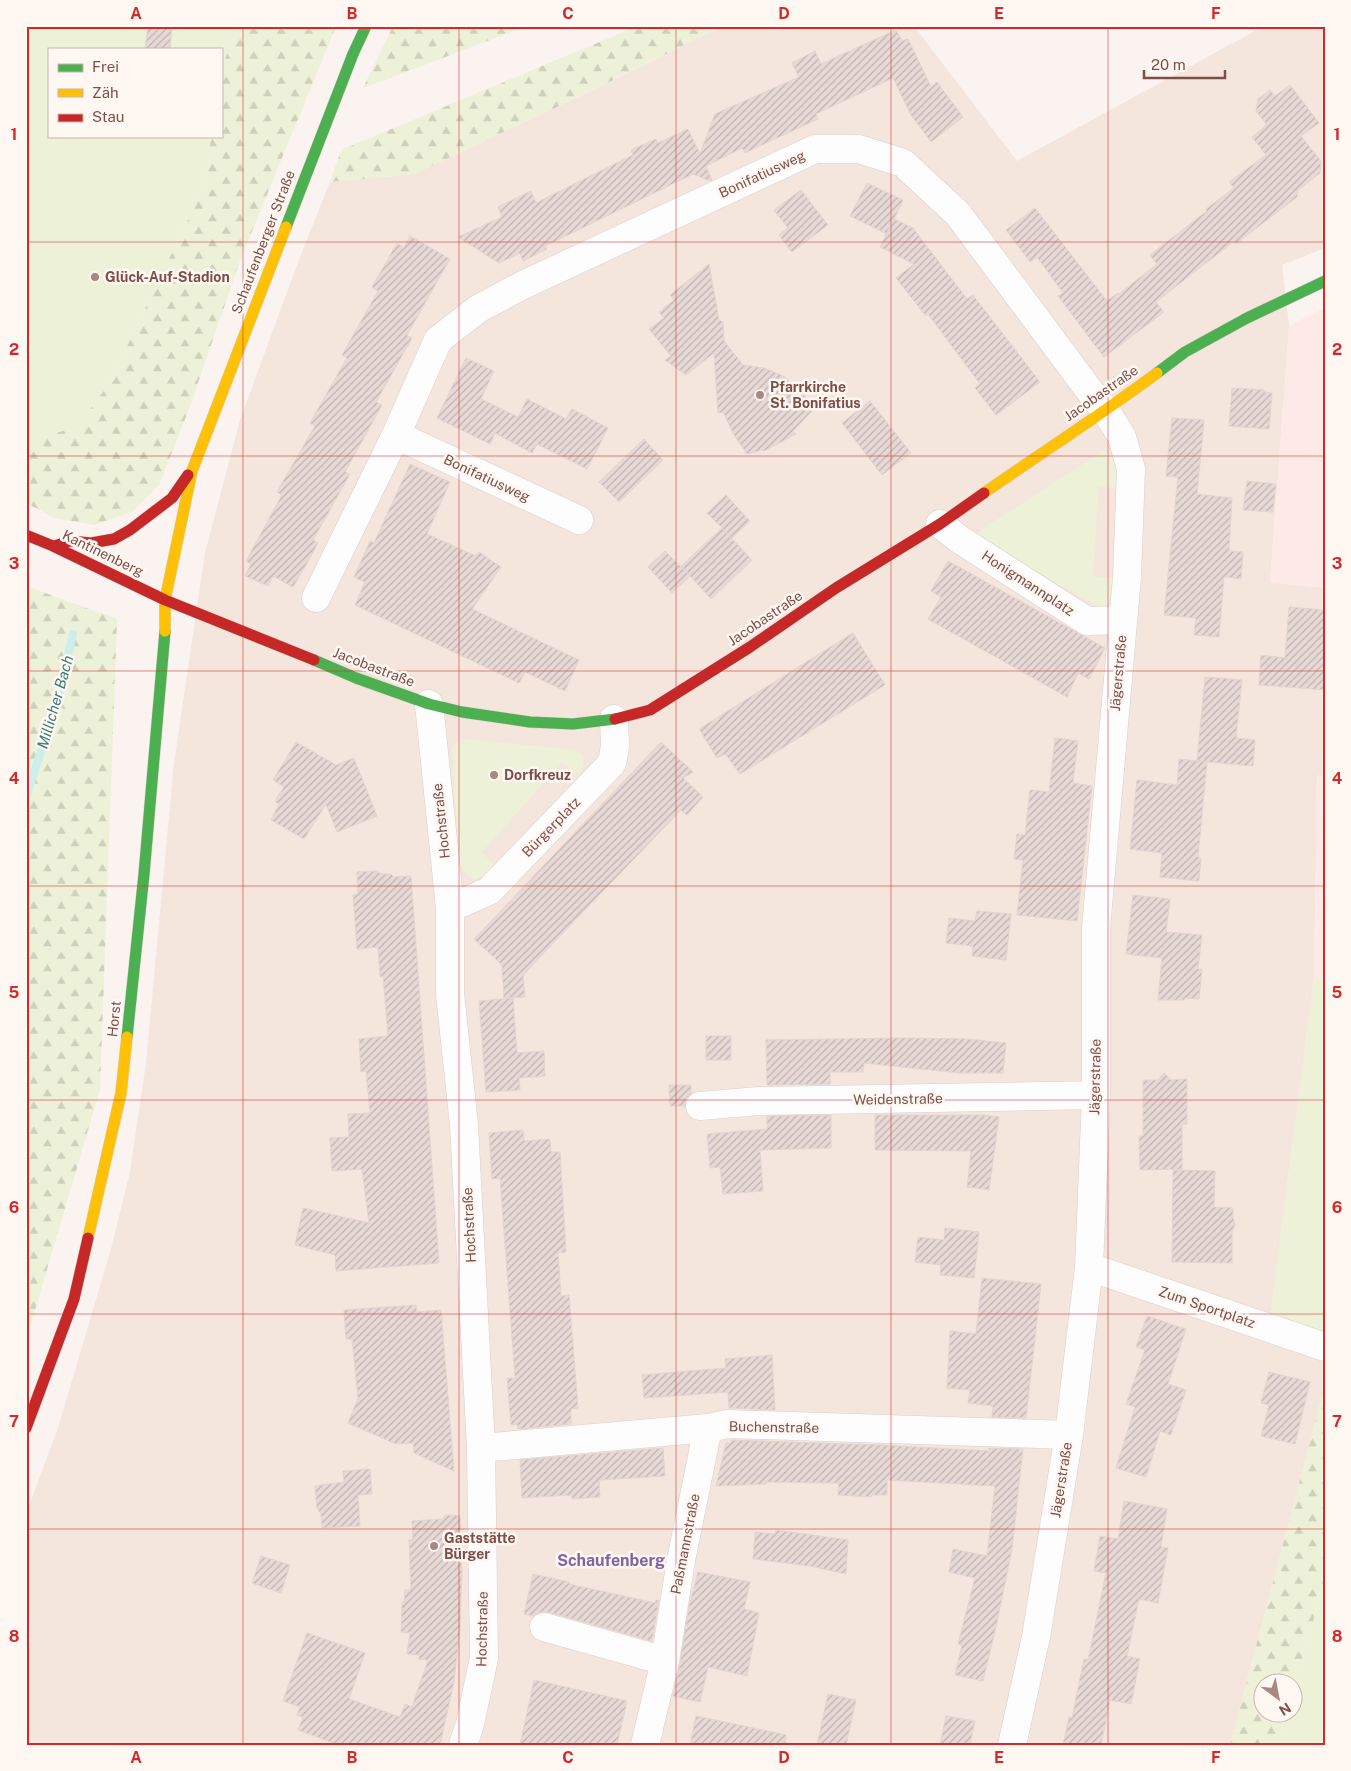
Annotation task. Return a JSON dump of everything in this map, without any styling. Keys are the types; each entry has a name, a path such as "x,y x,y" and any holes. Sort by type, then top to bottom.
{"street":[{"name":"Schaufenberger Straße","path":"165,600 192,471 267,272 353,54 366,26"},
{"name":"Bonifatiusweg","path":"316,598 396,435 438,340 478,309 538,278 815,149 859,149 903,163 958,214 1106,411"},
{"name":"Jacobastraße","path":"165,600 356,678 429,704 462,712 530,722 573,724 614,720 650,710 750,647 836,588 940,524 1058,441 1106,411 1185,352 1247,318 1325,281"},
{"name":"Jägerstraße","path":"1012,1745 1036,1637 1069,1435 1089,1267 1096,1095 1096,928 1123,620 1131,469 1122,437 1106,411"},
{"name":"Bonifatiusweg","path":"396,435 579,520"},
{"name":"Schaufenberger Straße","path":"54,546 69,541 91,543 114,539 130,530 172,498 192,471"},
{"name":"Honigmannplatz","path":"940,524 959,539 1087,621 1123,620"},
{"name":"Kantinenberg","path":"26,535 54,546 165,600"},
{"name":"Horst","path":"26,1428 74,1299 121,1093 144,874 165,639 165,600"},
{"name":"Hochstraße","path":"429,704 450,908 450,994 464,1124 481,1448 484,1658 470,1724 463,1745"},
{"name":"Bürgerplatz","path":"450,908 489,891 612,763 615,746 614,720"},
{"name":"Weidenstraße","path":"700,1106 758,1101 1096,1095"},
{"name":"Zum Sportplatz","path":"1089,1267 1325,1346"},
{"name":"Buchenstraße","path":"481,1448 708,1428 728,1424 1069,1435"},
{"name":"Paßmannstraße","path":"645,1745 665,1661 681,1560 708,1428"},
{"path":"544,1627 665,1661"}],"shaded area":[{"path":"723,26 914,26 1017,161 1264,26 1325,26 1325,248 1282,265 1289,326 1270,582 1325,588 1325,776 1317,776 1314,977 1270,1317 1325,1355 1325,1385 1230,1745 26,1745 26,1514 58,1428 111,1249 130,1172 146,1063 174,763 205,553 240,420 300,257 330,182 414,174 589,92"},
{"path":"1325,308 1325,588 1270,583 1289,326"},
{"path":"1317,775 1325,776 1325,977 1314,977"}],"green space":[{"name":"Glück-Auf-Stadion","path":"26,26 238,26 222,66 222,48 48,48 48,138 211,138 207,180 109,384 72,435 26,440"},
{"path":"238,26 336,26 241,258 189,409 159,485 132,512 94,525 55,518 26,503 26,440 76,428 109,384 207,180 211,138 222,138 222,66"},
{"path":"393,26 527,26 363,88"},
{"path":"638,26 723,26 589,92 414,174 330,182 341,150"},
{"path":"1105,450 1118,460 1125,489 1099,487 1093,576 1116,578 1113,606 1096,605 1022,564 977,536 978,532 985,527"},
{"path":"26,586 117,619 100,1089 26,1341"},
{"path":"465,739 576,750 584,756 581,775 562,763 482,852 495,867 488,873 476,878 472,878 464,871 458,856 452,747 459,740"},
{"path":"1314,977 1325,977 1325,1336 1270,1317"},
{"path":"1325,1385 1325,1580 1298,1674 1254,1674 1254,1724 1283,1724 1277,1745 1230,1745"},
{"path":"1325,1580 1325,1745 1277,1745 1283,1724 1304,1724 1304,1674 1298,1674"}],"building":[{"path":"148,26 172,26 170,48 145,48"},
{"path":"896,30 902,41 908,39 931,87 937,82 963,117 931,142 911,115 893,78 816,114 818,119 745,153 742,148 706,166 712,180 710,181 693,174 545,246 547,249 523,261 520,253 499,263 458,237 502,217 498,207 531,191 536,203 633,155 631,150 656,139 658,143 688,129 700,154 715,114 799,77 792,63 815,51 821,64"},
{"path":"1290,85 1319,123 1301,136 1321,161 1320,173 1298,190 1297,197 1237,243 1233,242 1156,302 1164,312 1104,357 1058,296 1063,293 1037,257 1030,262 1006,230 1035,208 1107,301 1119,294 1157,264 1150,255 1234,188 1229,182 1266,155 1252,137 1267,125 1256,111 1258,99 1270,90 1275,96"},
{"path":"867,183 903,200 887,234 850,216"},
{"path":"801,190 828,225 792,252 779,235 788,228 774,210"},
{"path":"894,219 913,228 967,299 973,295 1040,382 996,415 975,388 980,384 928,314 926,316 896,278 914,264 880,247"},
{"path":"410,236 450,259 407,335 412,338 376,402 382,405 345,472 350,474 313,540 318,543 293,587 273,576 268,586 245,576 251,564 246,561 282,495 277,492 315,426 310,423 347,358 342,355 378,291 372,287 397,243 404,248"},
{"path":"709,264 719,320 723,322 724,341 743,365 764,368 783,376 800,390 814,409 793,431 796,434 764,451 747,454 734,435 723,412 718,413 714,353 686,375 665,360 671,356 649,329 664,318 659,312 674,300 670,295"},
{"path":"466,358 494,371 481,399 518,417 527,399 566,419 572,409 608,428 587,469 537,444 532,453 495,433 490,444 437,418"},
{"path":"1232,388 1264,390 1264,392 1272,393 1269,429 1229,426"},
{"path":"870,401 911,453 882,475 842,423"},
{"path":"1172,418 1204,420 1197,494 1232,498 1229,551 1243,552 1241,579 1224,577 1219,637 1194,635 1196,618 1164,615 1178,477 1166,476"},
{"path":"644,439 663,460 619,502 599,482"},
{"path":"410,464 450,482 427,534 476,556 479,552 501,567 472,609 579,660 565,691 525,672 519,683 355,605 365,582 354,577 370,541 374,543"},
{"path":"1247,481 1276,484 1273,512 1243,510"},
{"path":"726,495 750,521 732,538 707,513"},
{"path":"722,528 752,560 711,599 681,566"},
{"path":"665,551 690,576 672,593 648,567"},
{"path":"948,561 1105,648 1089,679 1078,673 1067,697 928,619 941,597 931,591"},
{"path":"1289,607 1325,610 1325,690 1259,685 1261,655 1285,658"},
{"path":"853,633 885,685 740,774 725,754 717,758 699,729"},
{"path":"1205,677 1242,680 1236,738 1255,740 1253,766 1197,761"},
{"path":"1055,738 1078,741 1073,783 1092,786 1077,921 1017,915 1023,860 1014,859 1017,834 1025,835 1030,790 1049,792"},
{"path":"296,742 336,765 354,758 377,816 337,832 326,804 304,839 271,820 279,804 275,801 284,787 273,780"},
{"path":"661,742 693,772 683,778 703,797 687,815 681,810 534,963 523,976 525,997 504,998 502,965 474,939"},
{"path":"1179,759 1207,762 1198,857 1201,858 1199,881 1160,877 1162,853 1130,849 1137,780 1177,785"},
{"path":"377,871 381,874 391,874 394,877 411,876 439,1263 336,1271 335,1255 295,1245 303,1208 369,1223 362,1169 332,1171 330,1138 349,1137 348,1114 370,1113 366,1071 361,1072 359,1039 388,1036 383,976 380,977 378,947 357,949 353,895 358,894 357,872"},
{"path":"1133,895 1170,899 1166,932 1202,935 1198,969 1202,969 1199,999 1158,1000 1162,958 1126,954"},
{"path":"977,911 1011,914 1006,960 972,956 973,946 946,943 949,918 975,921"},
{"path":"513,998 517,1053 544,1051 545,1076 519,1078 520,1090 486,1092 479,1001"},
{"path":"706,1036 731,1036 731,1060 706,1060"},
{"path":"968,1039 1006,1043 1003,1073 960,1073 864,1063 863,1072 830,1072 830,1084 767,1085 766,1040"},
{"path":"1164,1073 1171,1080 1187,1079 1187,1124 1182,1124 1182,1169 1140,1170 1139,1136 1143,1136 1143,1080 1158,1080"},
{"path":"669,1085 691,1085 691,1094 686,1099 685,1106 670,1106"},
{"path":"831,1115 831,1148 760,1150 763,1191 723,1194 720,1167 710,1168 707,1134 767,1129 767,1116"},
{"path":"875,1115 982,1115 999,1117 989,1190 967,1187 971,1151 875,1150"},
{"path":"523,1130 524,1141 550,1139 551,1152 560,1152 566,1252 558,1253 561,1296 569,1295 578,1408 571,1409 571,1424 518,1429 517,1424 511,1425 507,1378 515,1378 500,1178 492,1179 489,1133"},
{"path":"1173,1170 1215,1171 1214,1207 1233,1208 1235,1225 1232,1231 1232,1263 1172,1262"},
{"path":"945,1228 979,1232 974,1278 940,1275 941,1265 915,1262 918,1237 944,1240"},
{"path":"982,1278 1041,1284 1026,1418 992,1417 993,1406 968,1403 970,1390 947,1388 950,1331 976,1334"},
{"path":"416,1305 417,1312 441,1310 454,1471 414,1453 413,1443 396,1444 348,1423 358,1398 352,1339 346,1339 344,1310"},
{"path":"1147,1316 1186,1329 1168,1384 1186,1390 1171,1435 1160,1431 1146,1477 1116,1468 1135,1407 1126,1404 1145,1350 1136,1347"},
{"path":"772,1355 775,1410 729,1408 728,1392 644,1398 642,1375 726,1368 725,1359"},
{"path":"1269,1372 1310,1382 1295,1444 1261,1436 1269,1405 1261,1403"},
{"path":"731,1440 988,1451 989,1448 1023,1449 1012,1549 983,1681 955,1675 962,1645 958,1644 975,1578 949,1572 953,1549 987,1556 995,1486 887,1480 887,1495 872,1495 872,1497 838,1495 839,1483 766,1482 766,1484 716,1486 726,1443 731,1443"},
{"path":"663,1448 665,1476 599,1480 600,1497 572,1499 572,1495 522,1498 520,1460"},
{"path":"370,1469 372,1494 358,1495 360,1526 322,1528 321,1514 317,1508 315,1486 344,1482 343,1471"},
{"path":"1124,1501 1167,1509 1161,1547 1168,1548 1158,1603 1139,1599 1127,1656 1140,1659 1131,1704 1110,1700 1101,1745 1063,1745 1069,1717 1072,1718 1084,1659 1088,1660 1106,1573 1094,1571 1100,1536 1118,1539"},
{"path":"446,1515 460,1516 461,1530 459,1533 462,1571 460,1628 454,1682 440,1745 339,1745 298,1730 303,1717 297,1715 300,1707 283,1701 307,1633 365,1653 349,1699 400,1717 405,1704 412,1707 428,1660 419,1659 419,1655 407,1654 410,1633 401,1632 402,1602 404,1602 405,1590 411,1590 409,1540 413,1540 412,1521 442,1519"},
{"path":"776,1530 848,1540 846,1574 810,1566 753,1559 755,1532 775,1534"},
{"path":"261,1556 290,1565 281,1593 252,1583"},
{"path":"698,1572 750,1582 744,1609 759,1613 747,1676 708,1667 700,1702 673,1696 689,1606"},
{"path":"533,1574 655,1603 656,1600 659,1600 652,1641 548,1612 541,1612 533,1616 524,1614"},
{"path":"534,1680 627,1701 617,1745 520,1745"},
{"path":"828,1694 856,1700 846,1745 817,1745"},
{"path":"696,1716 786,1735 785,1745 690,1745"},
{"path":"946,1716 975,1721 970,1745 940,1745"}],"waterway":[{"name":"Millicher Bach","path":"26,797 58,699 73,634"}],"traffic: fast":[{"path":"286,227 353,54 366,26"},
{"path":"1157,373 1185,352 1247,318 1325,281"},
{"path":"127,1037 144,874 165,631"},
{"path":"314,660 356,678 429,704 462,712 530,722 573,724 615,719"}],"traffic: slow":[{"path":"165,631 165,600 192,471 286,227"},
{"path":"984,493 1157,373"},
{"path":"88,1238 121,1093 127,1037"}],"traffic: jam":[{"path":"55,546 69,541 91,543 114,539 130,530 172,498 188,475"},
{"path":"615,719 650,710 750,647 836,588 940,524 984,493"},
{"path":"26,535 165,600 314,660"},
{"path":"26,1428 74,1299 88,1238"}],"place":[{"name":"Glück-Auf-Stadion","path":"95,277"},
{"name":"Pfarrkirche St. Bonifatius","path":"760,395"},
{"name":"Dorfkreuz","path":"494,775"},
{"name":"Gaststätte Bürger","path":"434,1546"}],"district":[{"name":"Schaufenberg","path":"611,1560"}]}
